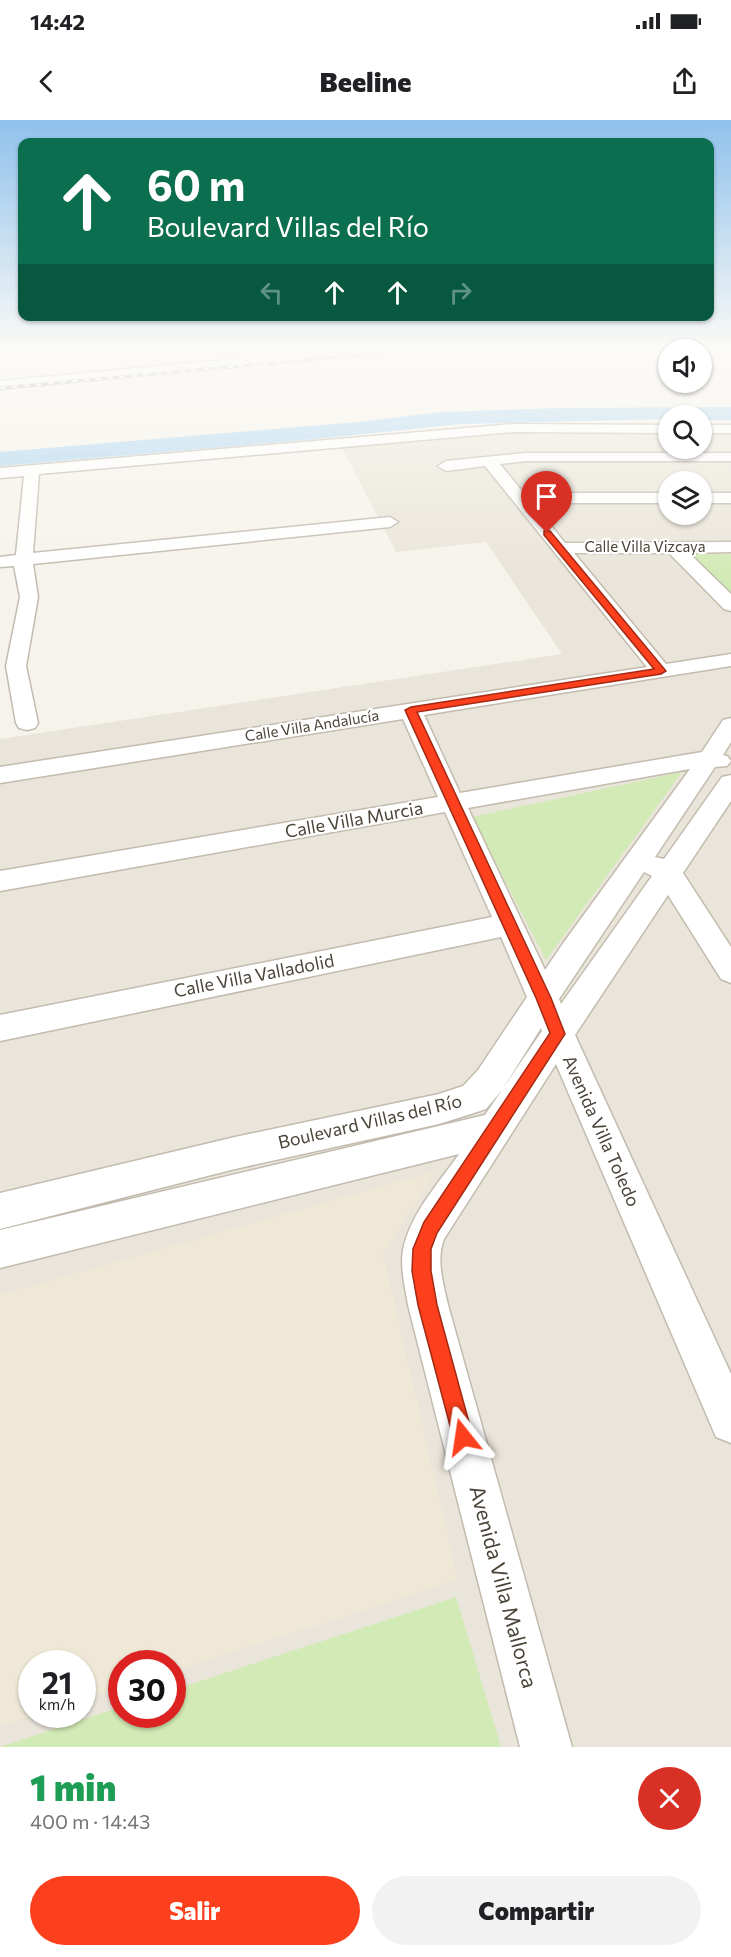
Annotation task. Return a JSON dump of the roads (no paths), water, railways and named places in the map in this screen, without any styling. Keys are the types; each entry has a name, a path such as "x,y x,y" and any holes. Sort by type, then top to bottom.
{"street":[{"path":"0,473 514,428 658,429"},
{"path":"725,429 731,446"},
{"path":"446,466 526,457 731,457"},
{"path":"489,461 661,671"},
{"path":"27,723 8,667 29,597 23,571 32,470"},
{"path":"522,503 556,498 658,498"},
{"path":"712,498 731,498"},
{"path":"0,562 390,522"},
{"path":"673,547 731,605"},
{"name":"Calle Villa Vizcaya","path":"560,548 731,547"},
{"name":"Calle Villa Andalucía","path":"0,775 731,660"},
{"name":"Avenida Villa Toledo","path":"411,710 543,998 731,1422"},
{"name":"Boulevard Villas del Río","path":"0,1211 247,1150 439,1109 474,1098 490,1080 574,950 639,859 720,762 731,725"},
{"name":"Calle Villa Murcia","path":"0,881 454,802 720,762"},
{"path":"494,1129 731,783"},
{"path":"639,859 668,872 731,971"},
{"name":"Calle Villa Valladolid","path":"0,1028 508,925"},
{"name":"Boulevard Villas del Río","path":"0,1249 494,1129"},
{"name":"Avenida Villa Mallorca","path":"494,1129 430,1228 422,1249 422,1271 428,1305 546,1747"}],"water":[{"path":"336,424 463,424 316,439 0,466 0,452"}]}
